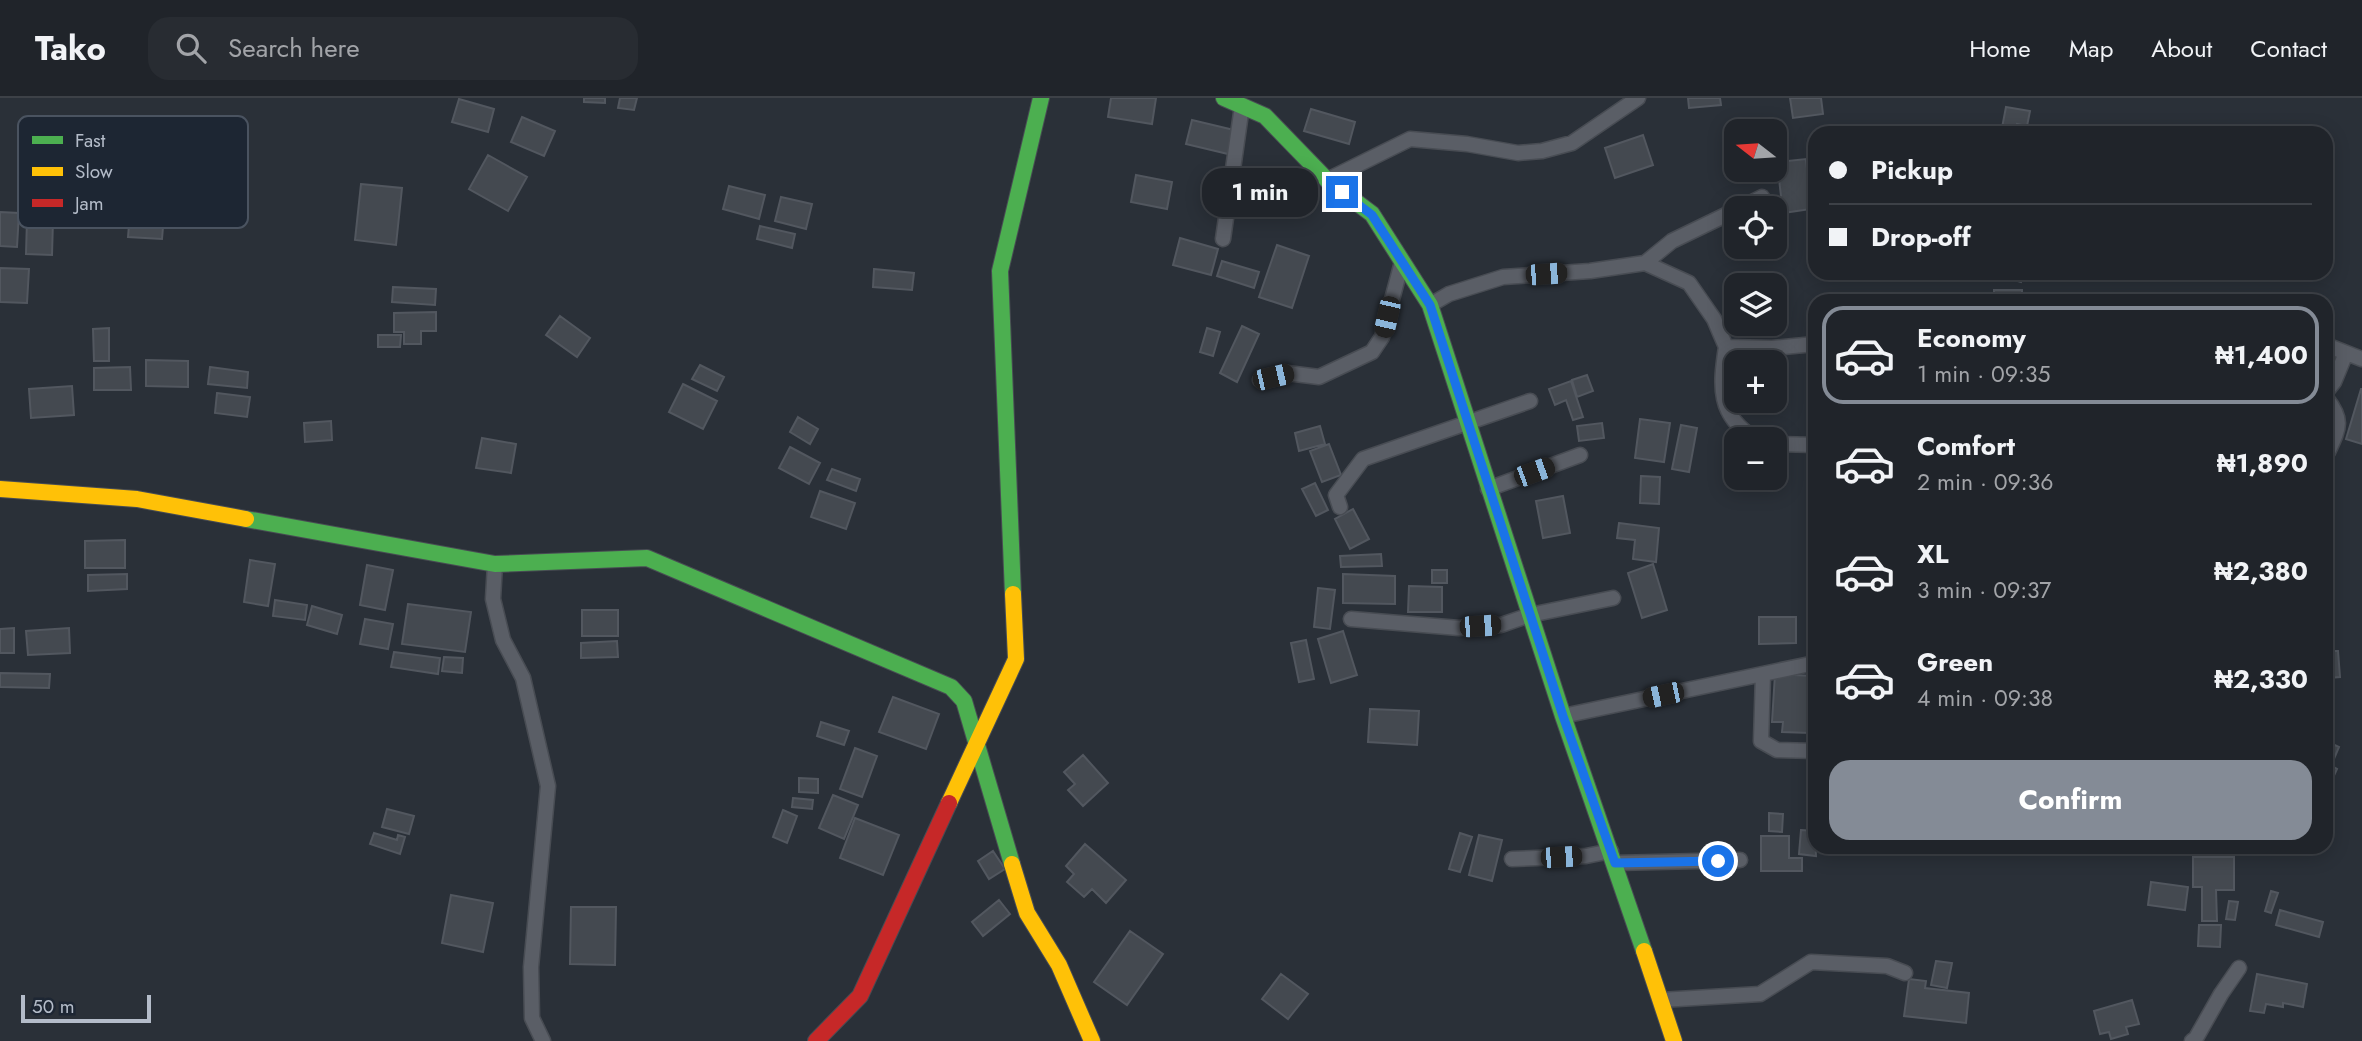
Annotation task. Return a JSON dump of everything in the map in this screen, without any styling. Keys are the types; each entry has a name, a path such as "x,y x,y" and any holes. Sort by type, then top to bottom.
{"street":[{"path":"816,1041 860,996 1016,659 1000,271 1041,98"},
{"path":"1224,98 1265,116 1327,180 1372,215 1430,305 1563,716 1674,1041"},
{"path":"1327,180 1410,139 1466,144 1518,153 1542,151 1572,143 1637,98"},
{"path":"1223,240 1242,106"},
{"path":"1430,305 1449,294 1503,277 1590,271 1645,263 1672,241 1724,216"},
{"path":"1260,380 1287,373 1319,376 1372,352 1382,337 1402,262"},
{"path":"1645,263 1689,283 1714,319 1726,347 1721,378 1722,397 1740,427"},
{"path":"1726,347 1772,348 1808,345"},
{"path":"2333,348 2362,359"},
{"path":"2333,384 2346,354"},
{"path":"1340,507 1336,495 1363,459 1530,401"},
{"path":"2333,406 2339,427 2333,441"},
{"path":"1787,444 1808,445"},
{"path":"1488,489 1580,455"},
{"path":"0,489 137,499 495,564 647,558 951,687 964,701 1027,913 1059,965 1092,1041"},
{"path":"495,564 493,599 503,640 523,678 548,786 531,967 532,1018 543,1041"},
{"path":"1351,619 1459,628 1501,625 1530,615 1613,598"},
{"path":"1563,716 1808,664"},
{"path":"1763,674 1761,741 1777,750 1808,751"},
{"path":"1512,859 1586,856 1740,860"},
{"path":"1661,1000 1760,994 1811,962 1888,966 1905,973"},
{"path":"2192,1041 2239,968"}],"building":[{"path":"584,98 605,98 605,103 584,102"},
{"path":"620,98 637,98 634,110 618,108"},
{"path":"1111,98 1156,98 1152,124 1108,117"},
{"path":"1688,98 1720,98 1721,105 1689,108"},
{"path":"1790,98 1821,98 1823,114 1793,118"},
{"path":"459,99 494,109 488,132 452,122"},
{"path":"2006,107 2030,111 2027,126 2002,126"},
{"path":"1311,109 1355,122 1349,144 1304,131"},
{"path":"522,117 555,131 544,156 511,142"},
{"path":"1192,120 1234,130 1228,154 1186,144"},
{"path":"1643,135 1653,165 1615,178 1605,148"},
{"path":"488,155 527,177 508,211 469,189"},
{"path":"1806,159 1808,209 1787,212 1787,196 1781,196 1779,182 1787,182 1787,161"},
{"path":"1136,175 1172,182 1167,209 1131,202"},
{"path":"361,184 402,188 396,245 355,240"},
{"path":"729,186 765,195 759,219 723,209"},
{"path":"781,197 812,204 806,229 775,221"},
{"path":"0,212 18,213 17,247 0,246"},
{"path":"760,226 795,234 792,248 757,239"},
{"path":"27,228 53,228 52,255 26,254"},
{"path":"129,228 163,228 162,239 128,237"},
{"path":"1180,238 1218,249 1211,275 1173,265"},
{"path":"1277,245 1309,256 1292,308 1259,297"},
{"path":"1222,261 1259,272 1254,288 1217,276"},
{"path":"0,268 29,269 27,303 0,302"},
{"path":"874,269 914,273 912,290 873,287"},
{"path":"393,287 436,289 435,305 392,302"},
{"path":"1994,290 2022,290 2022,294 1994,294"},
{"path":"436,312 436,331 421,331 421,344 404,344 404,332 394,332 394,313"},
{"path":"560,316 590,338 577,357 546,335"},
{"path":"1242,326 1259,334 1237,382 1220,373"},
{"path":"109,328 109,361 94,361 93,329"},
{"path":"1207,328 1220,332 1213,356 1200,352"},
{"path":"378,335 401,335 400,347 378,347"},
{"path":"146,360 188,361 188,387 146,386"},
{"path":"700,365 724,377 717,391 692,379"},
{"path":"130,367 131,390 94,390 94,368"},
{"path":"210,367 248,372 247,388 208,384"},
{"path":"1587,375 1593,391 1577,397 1572,380"},
{"path":"1571,381 1583,417 1573,420 1566,400 1555,405 1549,389"},
{"path":"683,384 717,401 703,429 669,412"},
{"path":"72,386 74,415 31,418 29,389"},
{"path":"2362,389 2362,444 2346,439"},
{"path":"217,393 250,397 247,417 215,413"},
{"path":"798,417 818,429 810,444 790,432"},
{"path":"1640,419 1670,423 1664,462 1635,458"},
{"path":"331,421 332,440 305,442 304,423"},
{"path":"1602,423 1604,438 1579,441 1577,426"},
{"path":"1681,425 1697,428 1689,472 1672,469"},
{"path":"1320,426 1325,444 1299,451 1295,433"},
{"path":"482,438 516,444 511,473 476,468"},
{"path":"1329,444 1341,475 1322,482 1310,451"},
{"path":"790,447 820,463 809,484 779,468"},
{"path":"832,469 860,479 856,491 827,480"},
{"path":"1641,476 1660,477 1659,504 1640,503"},
{"path":"1315,483 1328,510 1316,516 1302,489"},
{"path":"820,491 855,503 846,529 811,517"},
{"path":"1563,496 1570,533 1543,538 1536,501"},
{"path":"1353,509 1369,539 1350,549 1335,519"},
{"path":"1619,523 1659,528 1656,562 1633,559 1635,540 1617,538"},
{"path":"125,540 125,568 85,568 85,541"},
{"path":"1381,554 1382,566 1341,567 1340,556"},
{"path":"250,560 275,564 268,606 244,602"},
{"path":"1653,564 1667,610 1642,618 1628,573"},
{"path":"367,565 393,570 385,610 360,605"},
{"path":"1432,570 1447,570 1447,583 1432,583"},
{"path":"127,574 127,589 88,591 88,575"},
{"path":"1343,574 1395,576 1395,604 1343,603"},
{"path":"1409,586 1442,587 1442,612 1408,612"},
{"path":"1318,588 1335,590 1330,629 1314,627"},
{"path":"275,600 307,605 305,620 273,616"},
{"path":"408,604 471,612 465,652 402,644"},
{"path":"312,606 342,615 337,634 307,625"},
{"path":"582,610 618,610 618,636 582,636"},
{"path":"1759,617 1796,617 1796,643 1759,644"},
{"path":"365,619 393,624 388,649 360,644"},
{"path":"14,628 14,653 0,653 0,629"},
{"path":"69,628 70,653 28,655 26,631"},
{"path":"1343,631 1357,675 1331,683 1318,639"},
{"path":"1306,640 1314,679 1299,682 1291,643"},
{"path":"617,641 618,657 581,658 581,643"},
{"path":"2333,651 2338,651 2340,677 2333,678"},
{"path":"394,652 440,658 438,674 391,667"},
{"path":"444,657 463,658 462,673 442,671"},
{"path":"0,673 50,674 49,688 0,687"},
{"path":"1775,674 1808,676 1808,733 1782,732 1783,722 1772,722"},
{"path":"893,697 939,714 926,749 879,732"},
{"path":"1370,709 1419,711 1417,745 1368,742"},
{"path":"821,722 849,731 844,745 817,736"},
{"path":"2333,744 2339,747 2333,758"},
{"path":"855,748 877,756 862,797 840,789"},
{"path":"1083,755 1108,783 1083,806 1068,790 1075,784 1064,772"},
{"path":"799,778 818,779 818,793 799,792"},
{"path":"833,795 858,805 844,839 819,828"},
{"path":"793,798 813,800 812,809 792,807"},
{"path":"387,809 414,816 409,834 382,827"},
{"path":"783,810 797,816 787,843 773,837"},
{"path":"1769,813 1783,814 1782,832 1769,831"},
{"path":"855,818 899,835 883,875 840,858"},
{"path":"1801,830 1808,830 1808,854 1816,856 1799,854"},
{"path":"374,833 397,840 398,835 405,837 400,854 370,844"},
{"path":"1460,833 1472,837 1460,872 1449,869"},
{"path":"1479,835 1502,840 1492,881 1469,875"},
{"path":"1761,836 1789,836 1789,858 1802,858 1802,871 1761,871"},
{"path":"1085,844 1126,880 1106,903 1092,889 1084,897 1067,882 1074,874 1066,866"},
{"path":"993,851 1005,869 989,879 978,861"},
{"path":"2193,857 2234,857 2234,890 2216,890 2217,921 2202,921 2202,887 2193,887"},
{"path":"2151,882 2188,887 2185,910 2148,905"},
{"path":"2271,891 2278,893 2271,913 2265,911"},
{"path":"451,895 493,903 483,952 442,943"},
{"path":"999,900 1010,914 983,936 972,922"},
{"path":"2229,901 2238,902 2235,920 2226,919"},
{"path":"571,907 616,907 615,965 570,964"},
{"path":"2280,910 2323,922 2319,937 2276,925"},
{"path":"2199,925 2221,925 2220,947 2198,946"},
{"path":"1130,931 1163,954 1127,1005 1094,982"},
{"path":"1936,961 1952,963 1947,988 1931,985"},
{"path":"1281,974 1308,994 1288,1019 1262,999"},
{"path":"2257,974 2307,984 2303,1007 2283,1003 2283,1007 2266,1004 2264,1013 2250,1011"},
{"path":"1909,979 1926,981 1925,988 1969,993 1966,1023 1904,1016"},
{"path":"2132,1000 2139,1024 2126,1027 2128,1034 2111,1039 2109,1032 2100,1034 2094,1011"}],"traffic: fast":[{"path":"1013,594 1000,271 1041,98"},
{"path":"1224,98 1265,116 1327,180 1372,214 1430,305 1563,716 1644,951"},
{"path":"246,519 495,564 647,558 951,687 964,701 1012,864"}],"traffic: slow":[{"path":"0,489 137,499 246,519"},
{"path":"949,803 1016,659 1013,594"},
{"path":"1012,864 1027,913 1059,965 1092,1041"},
{"path":"1644,951 1674,1041"}],"traffic: jam":[{"path":"816,1041 860,996 949,803"}],"route":[{"path":"1342,192 1372,215 1430,305 1563,716 1615,863 1718,861"}]}
